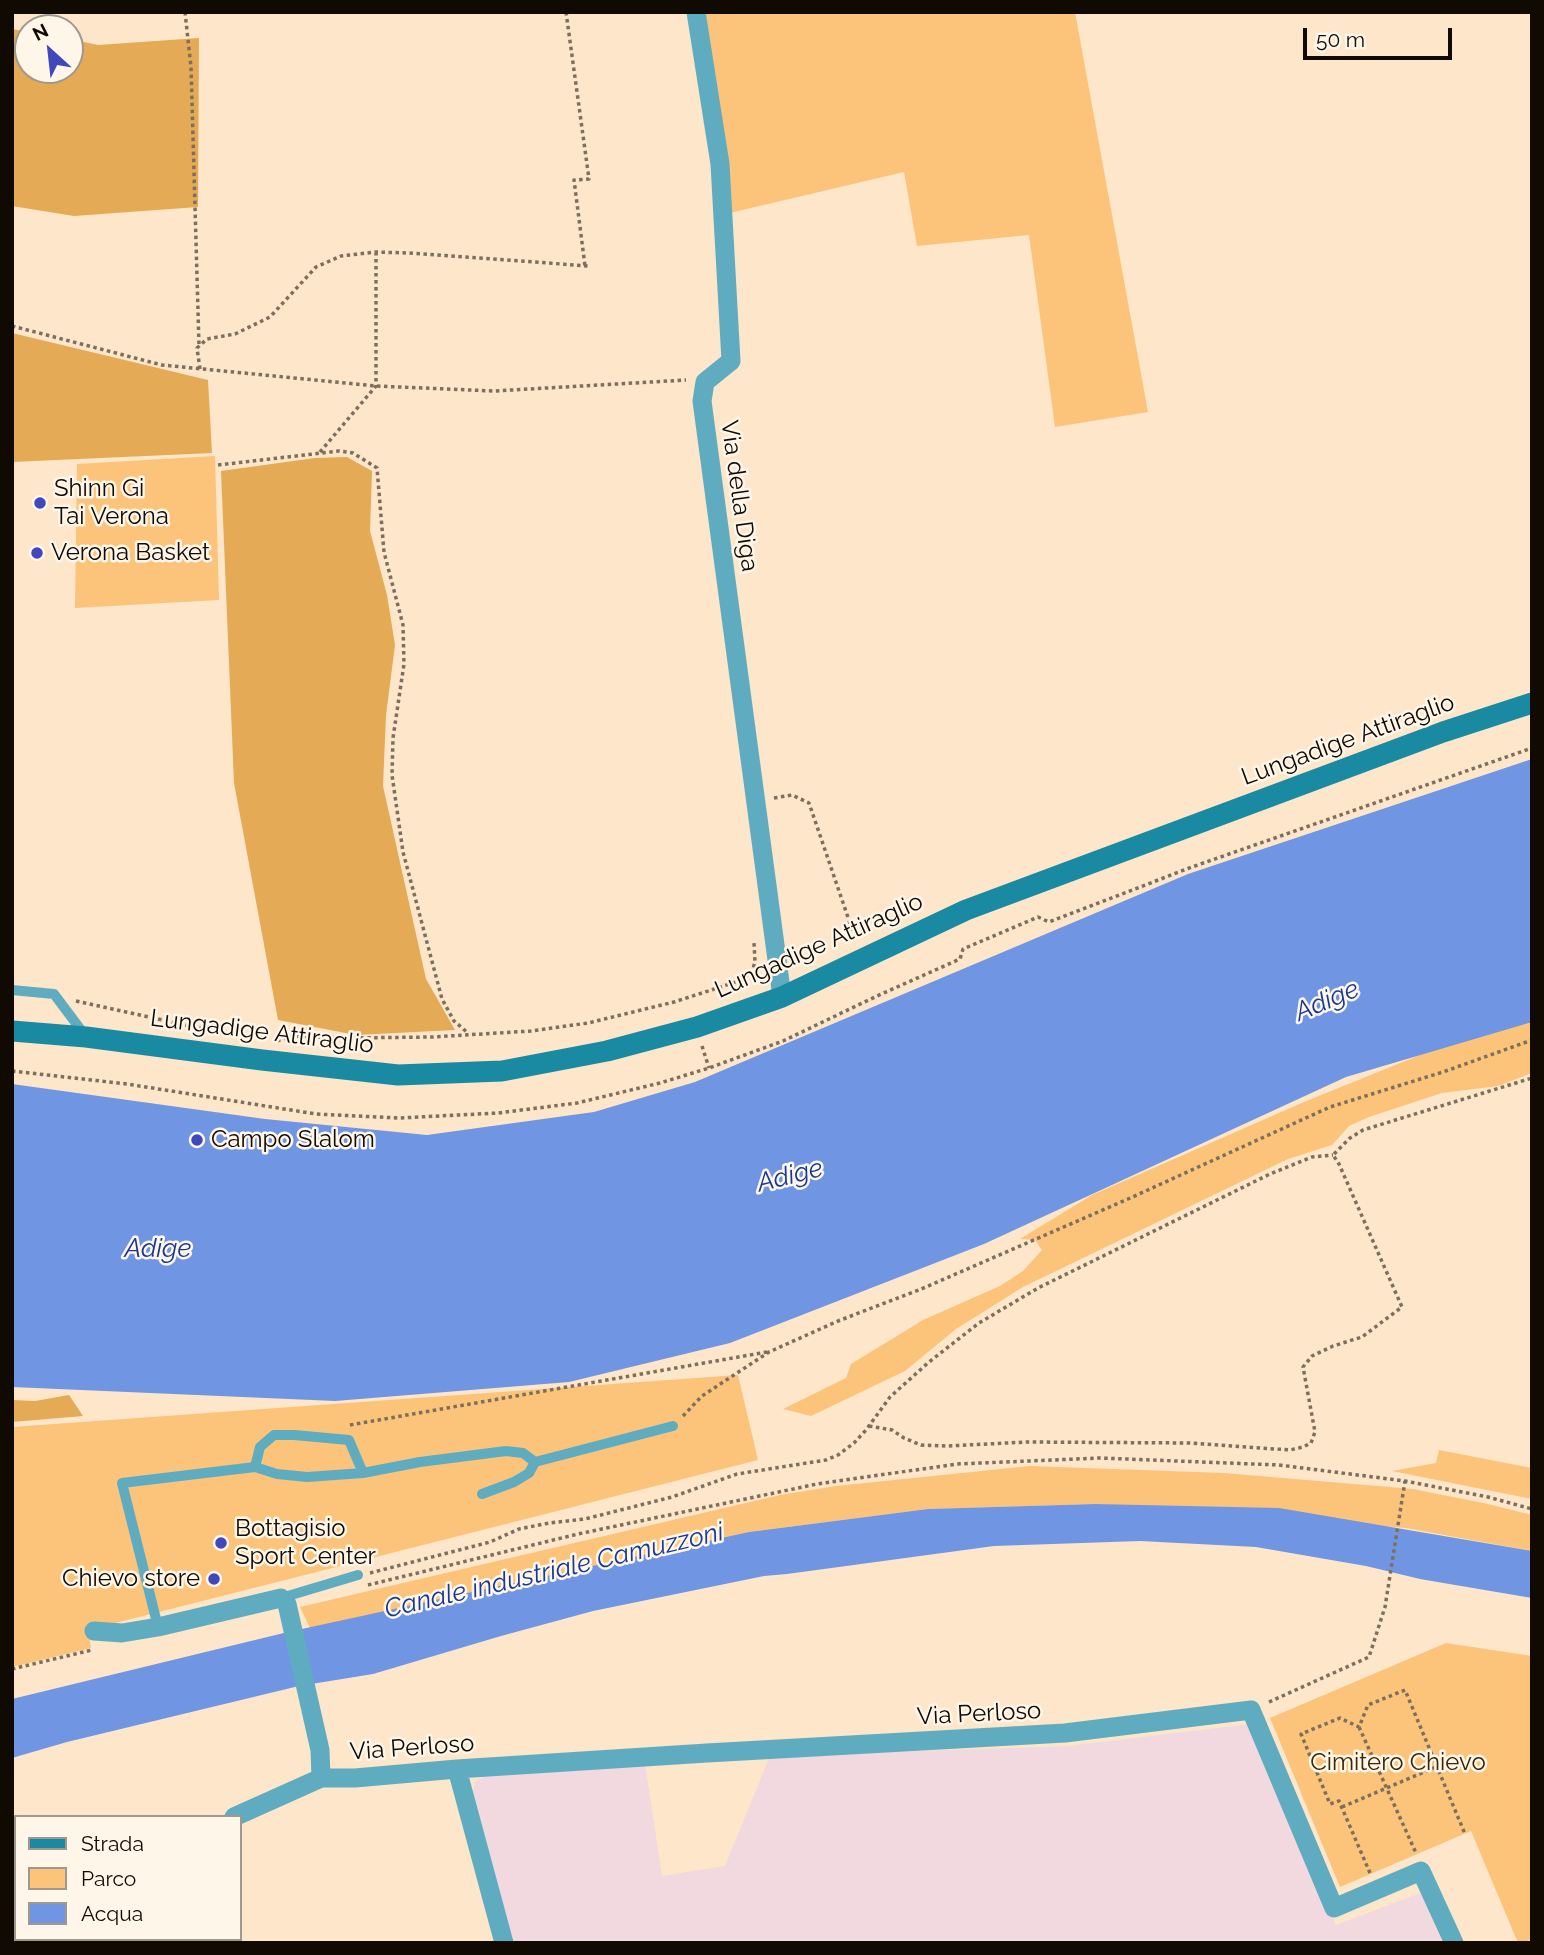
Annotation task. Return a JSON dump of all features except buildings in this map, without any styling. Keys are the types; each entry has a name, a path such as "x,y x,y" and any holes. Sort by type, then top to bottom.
{"street":[{"path":"696,12 720,164 731,360 705,382"},
{"name":"Via della Diga","path":"705,382 702,401 782,997"},
{"name":"Lungadige Attiraglio","path":"12,1031 86,1037 398,1075 502,1071 607,1051 697,1027 782,997 966,910 1443,732 1532,703"},
{"path":"94,1630 122,1633 285,1606"},
{"name":"Via Perloso","path":"285,1606 320,1749 321,1778"},
{"path":"1251,1710 1334,1908 1421,1871 1454,1943"},
{"name":"Via Perloso","path":"238,1815 321,1778 1065,1733 1251,1710"},
{"path":"457,1769 504,1943"},
{"path":"12,1936 14,1943"}],"lane":[{"path":"12,990 54,994 86,1037"},
{"path":"482,1494 514,1482 528,1473 534,1462 673,1426"},
{"path":"256,1467 260,1447 274,1435 294,1434 349,1440 363,1473"},
{"path":"158,1627 122,1483 256,1467 277,1475 307,1477 363,1473 420,1462 506,1451 523,1453 534,1462"},
{"path":"285,1606 359,1575"}],"path":[{"path":"185,12 191,67 200,369"},
{"path":"200,369 197,348 207,339 235,334 270,317 316,267 341,256 408,253 587,266 574,180 589,179 566,12"},
{"path":"318,453 376,386 376,253"},
{"path":"12,326 162,365 376,386 494,391 680,379 705,382"},
{"path":"218,465 339,451 353,453 377,468 384,552 403,625 404,664 393,738 392,775 403,852 442,999 454,1021 470,1034"},
{"path":"756,802 792,795 809,803 853,932"},
{"path":"271,1043 292,1036 432,1037 531,1031 588,1023 674,1002 739,981 752,972 755,962 754,933 774,933"},
{"path":"54,994 232,1035"},
{"path":"673,1426 702,1396 769,1352 1102,1210 1329,1107 1443,1072 1532,1040"},
{"path":"359,1575 490,1542 519,1529 585,1518 673,1496 737,1474 826,1460 838,1455 854,1443 890,1397 929,1362 979,1323 1038,1288 1270,1174 1312,1157 1333,1155 1363,1130 1532,1078"},
{"path":"868,1426 892,1430 920,1445 1027,1442 1190,1443 1290,1450 1311,1443 1315,1432 1303,1367 1312,1356 1362,1337 1402,1307 1333,1155"},
{"path":"348,1425 769,1352"},
{"path":"369,1585 578,1534 817,1484 957,1464 1100,1458 1279,1465 1405,1481 1532,1508"},
{"path":"1251,1710 1369,1657 1385,1607 1405,1481"},
{"path":"1359,1727 1368,1705 1405,1690 1465,1834"},
{"path":"1370,1872 1339,1801 1330,1804 1301,1734 1340,1718 1359,1727 1417,1855"},
{"path":"1342,1807 1437,1766"}],"shaded area":[{"path":"12,29 14,84 84,84 84,42 98,45 199,38 198,207 74,216 12,206"},
{"path":"12,333 208,380 212,453 12,462"},
{"path":"347,457 372,471 370,531 387,595 395,645 386,715 383,786 426,979 455,1030 356,1035 278,1020 234,783 221,471 315,458"},
{"path":"69,1395 83,1416 12,1422 12,1400 35,1401"},
{"path":"1250,1724 1336,1925 1421,1893 1443,1943 513,1943 472,1799 475,1782 490,1773 645,1764 662,1876 725,1866 770,1756 1068,1746"}],"green space":[{"path":"704,12 1075,12 1148,412 1055,427 1029,235 917,246 904,172 721,215"},
{"path":"215,456 219,600 75,608 77,464"},
{"path":"1532,1016 1532,1073 1498,1086 1442,1093 1369,1117 1349,1126 1332,1145 1288,1159 1023,1287 956,1329 905,1371 811,1416 783,1409 846,1378 851,1364 923,1320 1000,1286 1023,1271 1042,1250 1035,1240 1020,1239 1092,1195 1304,1102 1452,1042"},
{"name":"Bottagisio Sport Center","path":"738,1375 758,1460 88,1630 91,1648 12,1667 12,1427"},
{"path":"1439,1450 1532,1468 1532,1499 1392,1471 1436,1463"},
{"path":"1030,1466 1224,1473 1413,1489 1532,1515 1532,1551 1406,1528 1095,1504 928,1509 749,1532 310,1628 300,1607 780,1495 836,1486"},
{"name":"Cimitero Chievo","path":"1446,1643 1532,1656 1532,1939 1522,1943 1518,1943 1471,1831 1340,1887 1270,1718"}],"water":[{"name":"Adige","path":"1532,759 1532,1022 1346,1077 984,1244 730,1343 569,1382 335,1401 12,1387 12,1084 265,1119 427,1135 594,1112 695,1082 1188,874"},
{"path":"1095,1504 1279,1508 1532,1551 1532,1598 1256,1547 1140,1541 994,1546 764,1576 593,1611 373,1674 299,1686 67,1742 12,1758 12,1699 288,1632 749,1532 928,1509"}],"place":[{"name":"Shinn Gi Tai Verona","path":"40,503"},
{"name":"Verona Basket","path":"37,553"},
{"name":"Campo Slalom","path":"197,1140"},
{"name":"Bottagisio Sport Center","path":"221,1543"},
{"name":"Chievo store","path":"214,1579"}],"water label":[{"name":"Canale industriale Camuzzoni","path":"554,1571"}]}
